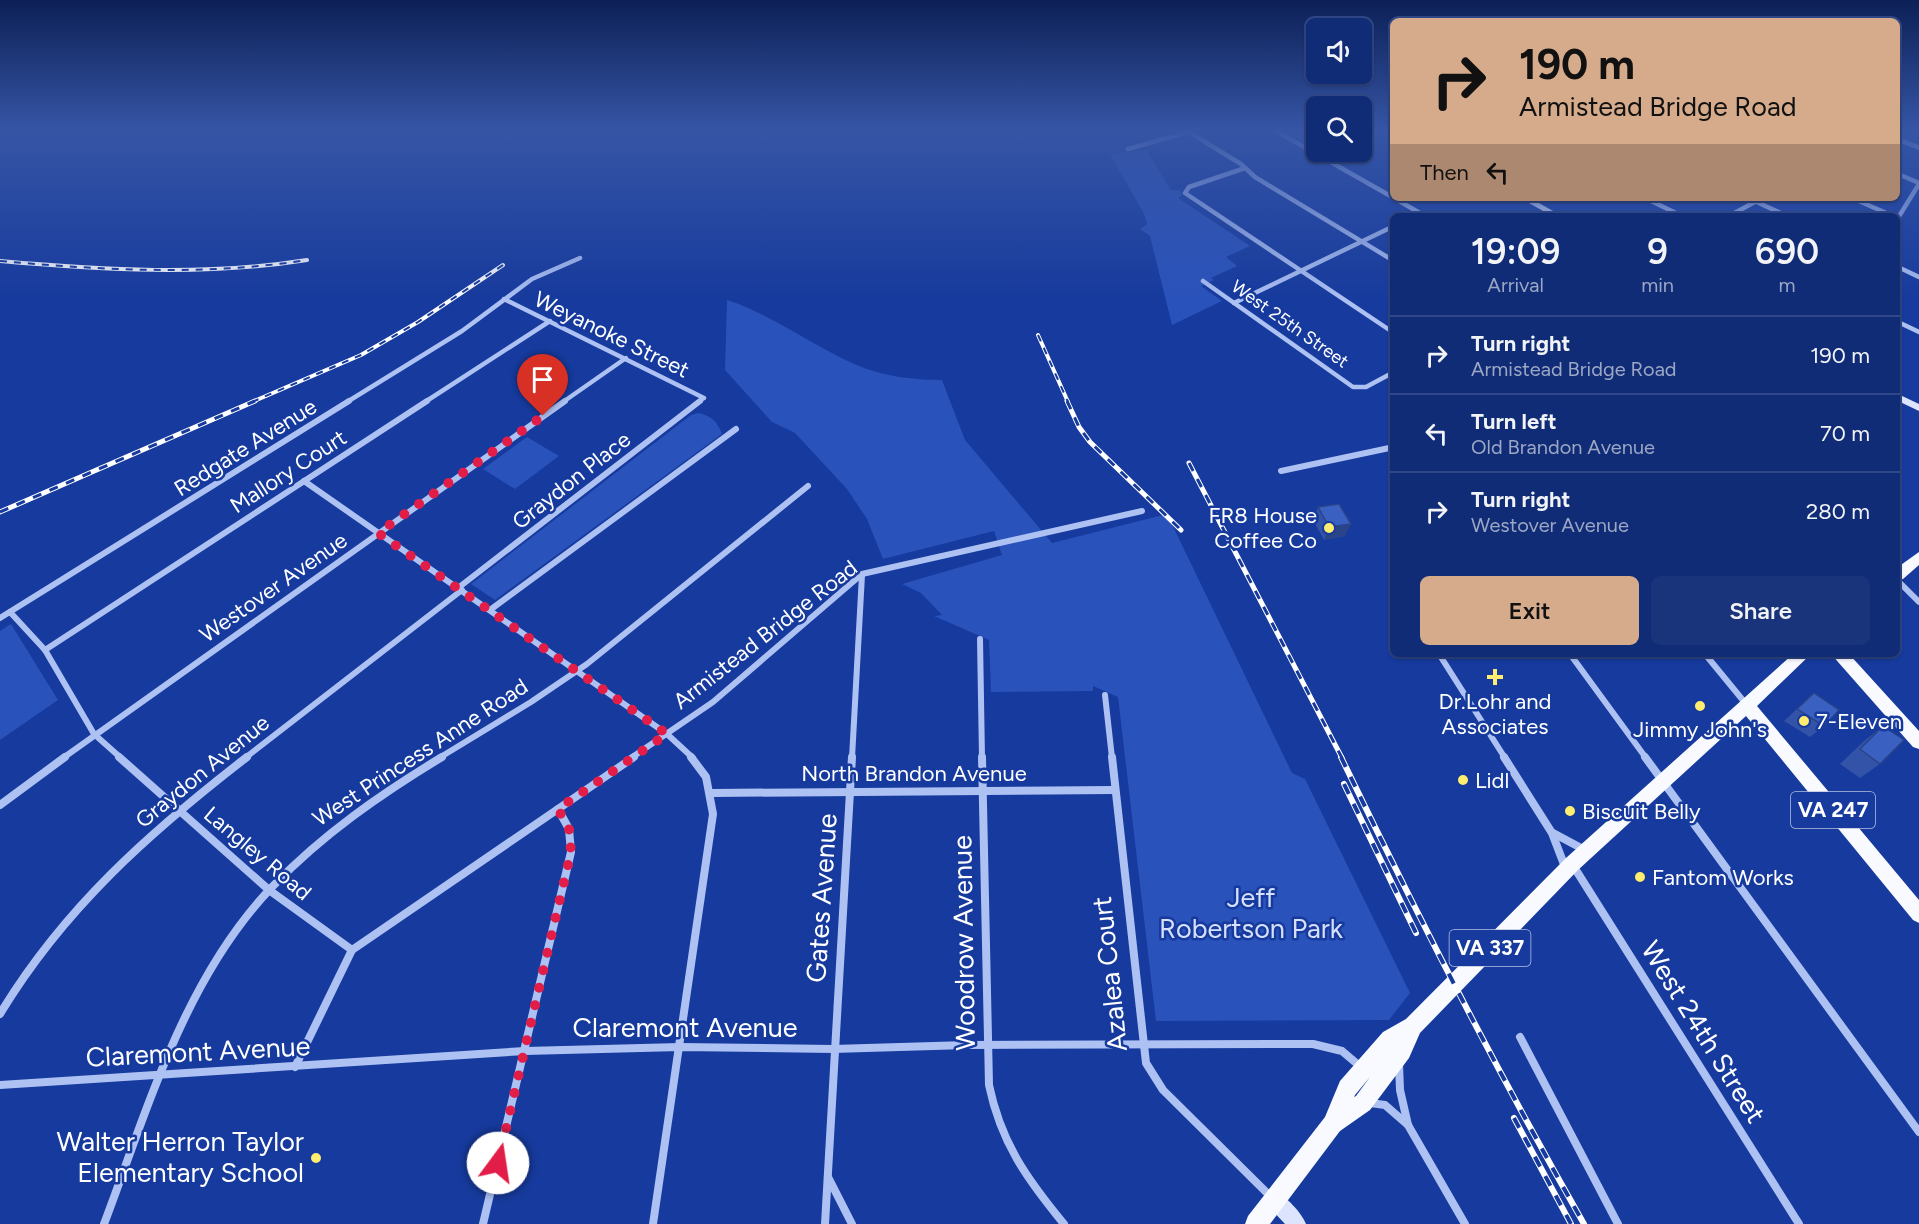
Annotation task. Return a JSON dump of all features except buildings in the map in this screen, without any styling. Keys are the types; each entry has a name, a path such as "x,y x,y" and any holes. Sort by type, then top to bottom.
{"main road":[{"path":"1900,573 1919,557"},
{"name":"VA 337","path":"1333,1124 1347,1088 1390,1039 1413,1026 1569,867 1800,657"},
{"path":"1842,657 1919,742"},
{"name":"VA 247","path":"1747,706 1919,914"},
{"name":"VA 337","path":"1256,1224 1333,1124 1363,1102 1399,1055 1413,1026"}],"street":[{"path":"1189,188 1186,195 1390,330"},
{"path":"1273,188 1390,259"},
{"path":"1377,188 1390,196"},
{"path":"1900,215 1916,188"},
{"path":"1399,201 1420,213"},
{"path":"1519,201 1542,213"},
{"path":"1530,201 1552,213"},
{"path":"1651,201 1676,213"},
{"path":"1734,213 1755,201 1781,213"},
{"path":"1859,201 1886,213"},
{"path":"1234,303 1390,228"},
{"name":"Redgate Avenue","path":"0,618 462,331 542,273 580,258"},
{"path":"1900,268 1919,277"},
{"name":"West 25th Street","path":"1203,281 1350,385 1361,388 1390,374"},
{"name":"Weyanoke Street","path":"504,299 704,398"},
{"name":"Mallory Court","path":"45,650 550,321"},
{"path":"1900,323 1919,332"},
{"name":"Westover Avenue","path":"0,806 94,734 626,358"},
{"name":"Graydon Place","path":"460,589 704,398"},
{"path":"1900,398 1919,408"},
{"path":"490,610 736,429"},
{"path":"1281,471 1390,448"},
{"path":"304,481 667,734 693,754 703,769 712,793 713,814 706,876 653,1224"},
{"name":"West Princess Anne Road","path":"104,1224 187,1014 202,984 237,930 269,890 303,855 354,812 577,671 808,486"},
{"name":"Armistead Bridge Road","path":"295,1067 352,950 732,687 862,574 1142,511"},
{"name":"Gates Avenue","path":"825,1224 833,1049 862,574"},
{"path":"1900,583 1919,602"},
{"name":"Graydon Avenue","path":"0,1014 32,965 82,902 146,838 179,809 460,589"},
{"name":"Langley Road","path":"10,612 45,650 94,734 269,890 352,950"},
{"name":"Woodrow Avenue","path":"980,639 989,1085 993,1110 1001,1134 1030,1184 1064,1224"},
{"name":"West 24th Street","path":"1441,657 1552,833 1569,867 1798,1224"},
{"path":"1572,657 1919,1132"},
{"path":"1707,657 1747,706"},
{"name":"Azalea Court","path":"1105,695 1142,1046 1146,1063 1156,1081 1298,1224"},
{"name":"North Brandon Avenue","path":"712,793 1115,790"},
{"path":"483,1224 571,852 569,829 558,809"},
{"name":"West 24th Street","path":"1552,833 1586,851"},
{"path":"1520,1037 1618,1224"},
{"name":"Claremont Avenue","path":"0,1084 525,1051 680,1047 833,1049 987,1045 1313,1044 1342,1051 1363,1069"},
{"path":"1399,1055 1399,1080 1408,1125 1465,1224"},
{"path":"1363,1102 1385,1105 1408,1125"},
{"path":"827,1176 852,1224"}],"green space":[{"path":"1129,188 1180,190 1182,195 1178,198 1250,246 1226,257 1237,266 1211,278 1214,280 1201,286 1222,301 1172,325 1150,236 1140,229 1147,224"},
{"name":"Jeff Robertson Park","path":"727,300 762,315 864,368 883,374 942,380 965,440 1052,543 1167,514 1292,773 1305,779 1410,993 1389,1020 1156,1021 1118,697 1093,686 1093,691 991,692 989,640 934,616 942,615 921,593 902,584 1002,555 994,531 883,559 867,519 847,489 795,433 772,422 725,370"},
{"path":"698,413 713,420 722,434 495,600 471,584 691,415"},
{"path":"527,437 559,456 515,489 483,469"},
{"path":"11,624 58,700 0,740 0,631"}],"railway":[{"path":"0,261 115,269 192,270 307,260"},
{"path":"252,402 361,355 418,322 503,265"},
{"path":"1038,335 1068,402"},
{"path":"0,512 255,401"},
{"path":"1067,401 1079,427 1090,442 1181,530"},
{"path":"1189,463 1342,758"},
{"path":"1341,757 1458,992 1584,1224"},
{"path":"1344,784 1416,933"},
{"path":"1514,1118 1571,1224"}],"place":[{"name":"FR8 House Coffee Co","path":"1329,528"},
{"name":"Dr.Lohr and Associates","path":"1495,677"},
{"name":"Jimmy John's","path":"1700,706"},
{"name":"7-Eleven","path":"1804,721"},
{"name":"Lidl","path":"1463,780"},
{"name":"Biscuit Belly","path":"1570,811"},
{"name":"Fantom Works","path":"1640,877"},
{"name":"Walter Herron Taylor Elementary School","path":"316,1158"}],"route":[{"path":"498,1163 571,852 572,841 569,829 558,809 667,734 378,533 543,416"}]}
